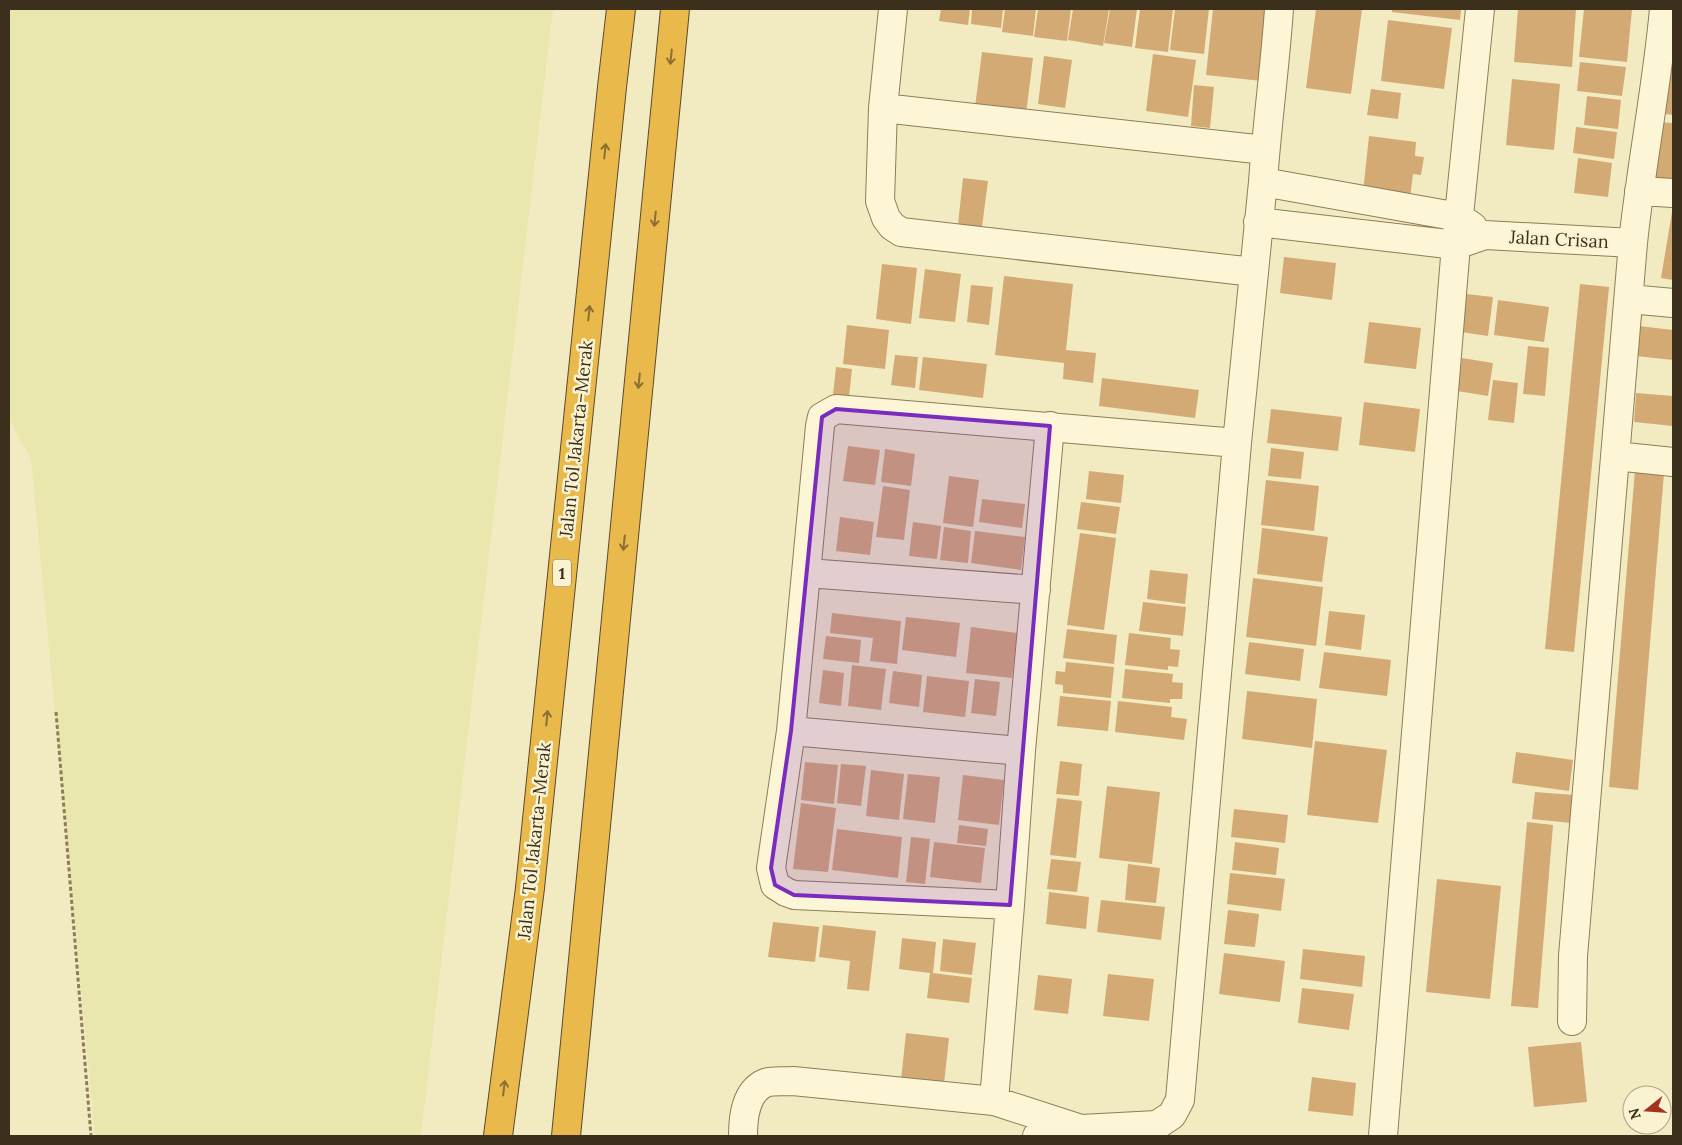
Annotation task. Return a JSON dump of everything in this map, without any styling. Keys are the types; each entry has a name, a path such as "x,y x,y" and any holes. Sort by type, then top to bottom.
{"highway":[{"name":"Jalan Tol Jakarta–Merak","path":"498,1136 530,888 610,97 621,9"},
{"path":"566,1136 675,9"}],"street":[{"path":"893,9 883,108 880,201 886,218 892,226 901,232 1254,272"},
{"path":"1037,1136 1082,1129 1157,1125 1172,1115 1180,1100 1237,443 1265,150 1275,70 1279,9"},
{"path":"1383,1136 1456,246 1480,9"},
{"path":"1572,1021 1573,956 1633,243 1639,190 1667,39 1664,9"},
{"path":"883,108 1265,150"},
{"path":"1263,182 1459,217 1485,235"},
{"path":"1639,190 1673,193"},
{"path":"1258,222 1456,246 1485,235"},
{"name":"Jalan Crisan","path":"1485,235 1633,243"},
{"path":"1629,299 1673,303"},
{"path":"1010,905 794,895 775,885 771,868 791,731 822,417 836,409 1237,443"},
{"path":"994,1101 1021,751 1050,426"},
{"path":"1615,456 1673,462"},
{"path":"807,573 1036,590"},
{"path":"791,731 1021,751"},
{"path":"742,1136 743,1114 755,1089 766,1083 793,1081 994,1101 1082,1129"}],"path":[{"path":"56,712 91,1136"}],"highlighted area":[{"path":"836,409 1050,426 1010,905 794,895 775,885 771,868 791,731 822,417"}],"shaded area":[{"path":"9,9 553,9 421,1136 95,1136 31,459 9,419"}],"building":[{"path":"941,9 970,9 968,25 939,21"},
{"path":"972,9 1003,9 1001,28 971,24"},
{"path":"1005,9 1036,9 1033,36 1002,32"},
{"path":"1038,9 1071,9 1067,41 1034,37"},
{"path":"1073,9 1109,9 1103,46 1068,40"},
{"path":"1110,9 1137,9 1132,47 1104,43"},
{"path":"1140,9 1173,9 1168,52 1135,48"},
{"path":"1175,9 1209,9 1204,54 1170,50"},
{"path":"1213,9 1270,9 1262,81 1206,75"},
{"path":"1316,9 1362,9 1351,94 1306,88"},
{"path":"1392,9 1461,9 1460,20 1392,12"},
{"path":"1518,9 1576,9 1572,67 1514,62"},
{"path":"1584,9 1632,9 1627,62 1579,57"},
{"path":"1388,20 1452,28 1444,89 1381,81"},
{"path":"982,52 1033,58 1026,114 975,107"},
{"path":"1153,54 1196,60 1188,117 1146,111"},
{"path":"1044,56 1072,60 1065,108 1038,104"},
{"path":"1580,62 1626,67 1622,96 1577,91"},
{"path":"1664,68 1673,70 1673,115 1658,113"},
{"path":"1512,79 1560,84 1554,150 1506,145"},
{"path":"1194,85 1214,87 1210,128 1191,126"},
{"path":"1371,89 1401,93 1398,119 1367,115"},
{"path":"1587,96 1621,100 1618,129 1584,125"},
{"path":"1655,122 1673,123 1673,181 1649,179"},
{"path":"1576,127 1617,132 1614,159 1573,153"},
{"path":"1369,136 1416,142 1415,156 1424,157 1421,175 1413,174 1410,198 1363,192"},
{"path":"1578,158 1612,163 1608,197 1574,193"},
{"path":"963,178 988,181 982,227 958,224"},
{"path":"1673,212 1673,280 1661,278"},
{"path":"1284,257 1336,263 1332,300 1280,293"},
{"path":"882,264 917,268 911,324 876,319"},
{"path":"925,269 961,274 955,322 919,318"},
{"path":"1004,276 1073,284 1066,350 1096,353 1093,383 1063,379 1064,363 995,355"},
{"path":"1580,284 1609,287 1574,652 1545,649"},
{"path":"971,285 993,287 989,325 967,322"},
{"path":"1466,294 1493,297 1488,336 1461,332"},
{"path":"1498,300 1549,307 1544,342 1494,335"},
{"path":"1369,322 1421,328 1416,369 1364,363"},
{"path":"847,325 889,330 885,369 843,364"},
{"path":"1639,326 1673,330 1673,360 1636,356"},
{"path":"1528,346 1549,348 1545,396 1523,394"},
{"path":"895,355 918,357 915,388 891,385"},
{"path":"923,357 987,364 983,398 919,390"},
{"path":"1462,358 1493,363 1488,396 1457,391"},
{"path":"836,367 852,369 849,397 833,395"},
{"path":"1102,378 1199,390 1195,418 1099,406"},
{"path":"1493,380 1518,383 1514,423 1488,420"},
{"path":"1636,393 1673,396 1673,426 1634,422"},
{"path":"1364,402 1420,409 1415,452 1359,445"},
{"path":"1271,409 1342,417 1338,451 1267,443"},
{"path":"848,446 880,450 875,485 843,481"},
{"path":"1271,448 1304,452 1301,479 1268,476"},
{"path":"885,449 915,454 911,486 881,482"},
{"path":"1635,470 1664,473 1638,790 1609,787"},
{"path":"1089,471 1124,475 1121,503 1086,499"},
{"path":"949,476 979,480 973,527 943,523"},
{"path":"1266,480 1319,486 1314,531 1261,525"},
{"path":"883,486 910,490 904,540 876,537"},
{"path":"982,499 1025,504 1022,528 979,522"},
{"path":"1081,502 1120,507 1116,534 1077,529"},
{"path":"840,517 874,522 870,555 836,551"},
{"path":"913,522 941,526 937,559 909,556"},
{"path":"944,527 971,531 968,563 940,560"},
{"path":"1262,528 1328,537 1322,582 1257,574"},
{"path":"975,531 1025,537 1021,570 971,563"},
{"path":"1080,533 1116,538 1104,630 1067,625"},
{"path":"1150,570 1188,574 1185,604 1147,599"},
{"path":"1253,578 1323,587 1316,646 1246,637"},
{"path":"1143,602 1186,607 1183,636 1139,631"},
{"path":"1329,611 1365,615 1361,650 1325,645"},
{"path":"832,613 901,621 897,664 870,661 873,638 830,633"},
{"path":"906,617 960,623 956,657 902,650"},
{"path":"971,627 1017,633 1012,678 966,673"},
{"path":"1067,629 1117,635 1114,664 1063,658"},
{"path":"1129,633 1171,638 1170,649 1180,650 1178,667 1168,666 1168,670 1125,665"},
{"path":"826,636 861,640 859,663 823,659"},
{"path":"1249,642 1304,649 1300,681 1245,674"},
{"path":"1324,652 1391,660 1387,696 1319,688"},
{"path":"1066,662 1114,667 1111,698 1063,693 1063,685 1055,684 1056,671 1065,672"},
{"path":"852,665 886,669 881,710 848,706"},
{"path":"1125,669 1173,674 1172,682 1183,683 1182,699 1170,699 1170,703 1122,698"},
{"path":"823,670 844,673 841,706 819,703"},
{"path":"893,671 922,675 919,707 889,703"},
{"path":"927,676 969,681 965,717 923,712"},
{"path":"975,679 1000,682 996,716 971,713"},
{"path":"1247,691 1317,699 1312,748 1242,739"},
{"path":"1060,696 1111,701 1108,731 1057,726"},
{"path":"1118,701 1172,707 1171,717 1187,719 1184,740 1115,732"},
{"path":"1315,741 1387,750 1378,823 1307,815"},
{"path":"1516,752 1573,760 1569,791 1512,783"},
{"path":"1060,761 1082,764 1079,796 1056,794"},
{"path":"805,762 838,765 834,804 801,800"},
{"path":"841,764 866,766 861,806 837,803"},
{"path":"871,770 904,774 899,820 866,816"},
{"path":"908,774 940,777 935,823 903,819"},
{"path":"963,775 1004,780 999,825 958,820"},
{"path":"1107,786 1160,792 1152,864 1099,858"},
{"path":"1535,792 1574,795 1571,823 1532,819"},
{"path":"1057,798 1082,801 1076,858 1050,855"},
{"path":"801,803 836,808 828,872 793,869"},
{"path":"1234,809 1288,815 1285,843 1231,837"},
{"path":"1527,822 1553,825 1538,1008 1511,1006"},
{"path":"959,825 988,829 986,846 957,843"},
{"path":"837,829 902,837 898,878 832,870"},
{"path":"911,837 930,839 925,884 906,882"},
{"path":"934,842 985,848 981,883 930,877"},
{"path":"1235,842 1279,848 1276,875 1232,870"},
{"path":"1051,859 1081,862 1077,892 1047,889"},
{"path":"1128,864 1160,868 1156,903 1125,900"},
{"path":"1230,873 1285,879 1281,911 1227,904"},
{"path":"1437,879 1501,886 1490,999 1426,992"},
{"path":"1049,892 1089,897 1086,929 1046,924"},
{"path":"1101,900 1165,907 1161,940 1097,932"},
{"path":"1228,910 1259,914 1255,947 1224,944"},
{"path":"773,922 819,927 815,962 768,957"},
{"path":"823,925 876,931 869,991 847,989 850,961 819,957"},
{"path":"902,938 936,942 933,973 972,978 969,1003 927,998 930,973 899,969"},
{"path":"943,939 976,943 972,975 940,971"},
{"path":"1303,949 1365,956 1362,987 1300,979"},
{"path":"1224,953 1285,961 1280,1002 1219,994"},
{"path":"1108,974 1154,979 1149,1021 1103,1016"},
{"path":"1038,975 1072,979 1068,1014 1034,1010"},
{"path":"1302,988 1354,994 1349,1030 1298,1023"},
{"path":"906,1033 949,1038 944,1084 901,1080"},
{"path":"1581,1042 1587,1102 1534,1107 1528,1047"},
{"path":"1312,1077 1356,1083 1353,1116 1308,1111"}]}
